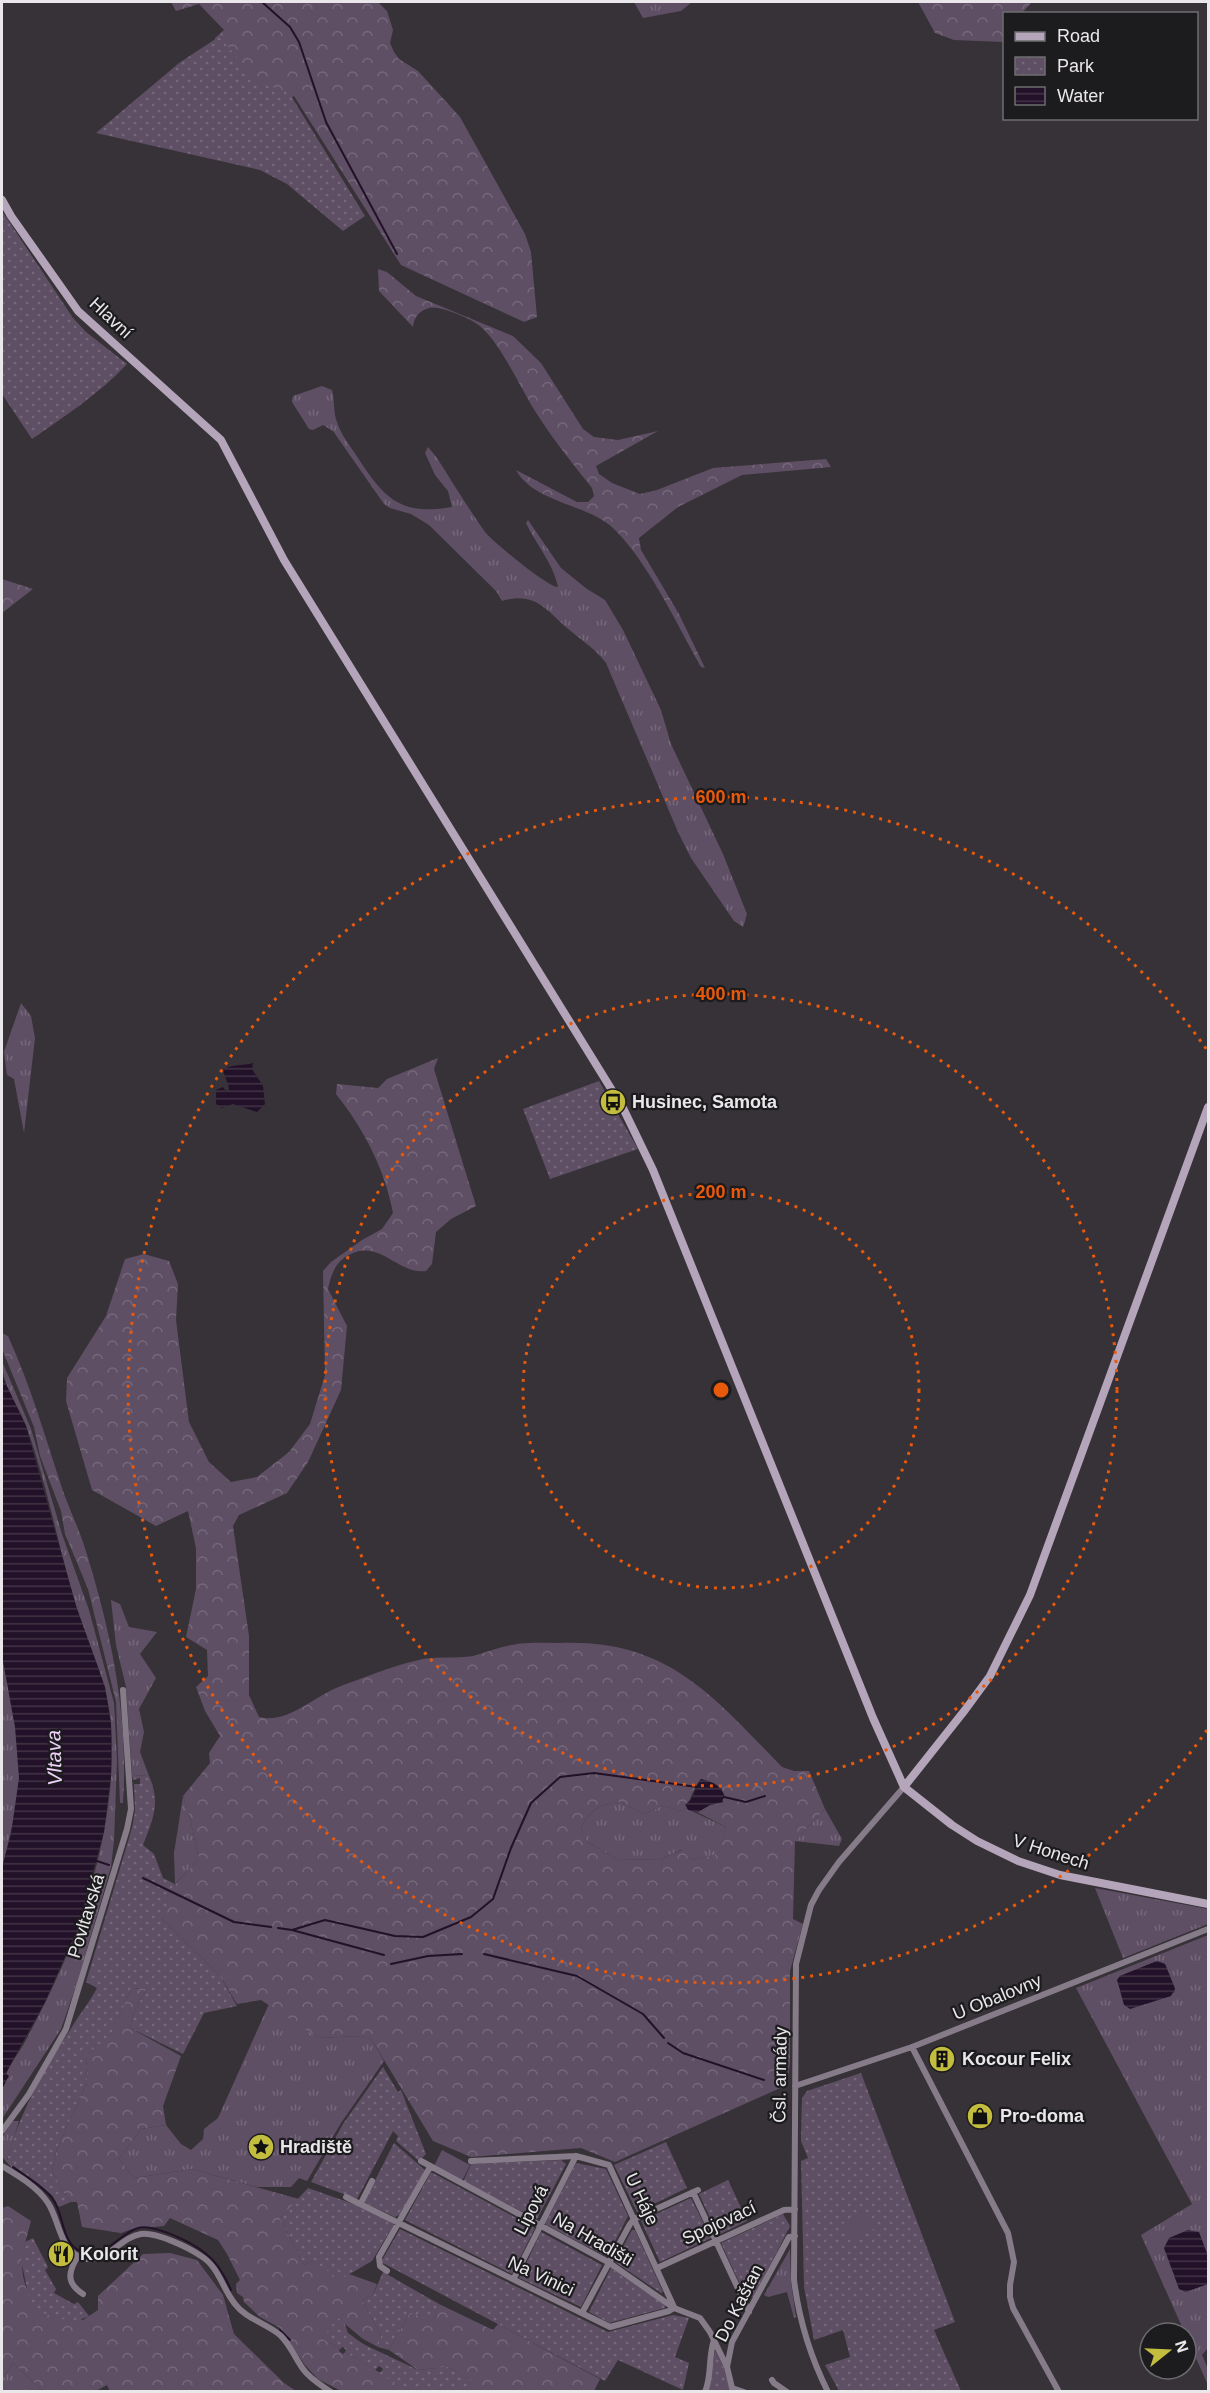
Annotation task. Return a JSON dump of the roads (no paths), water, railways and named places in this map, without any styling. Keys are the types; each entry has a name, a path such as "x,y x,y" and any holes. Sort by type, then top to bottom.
{"street":[{"name":"Hlavní","path":"2,200 78,311 221,440 284,560 633,1128 653,1170 873,1718 903,1786"},
{"path":"903,1786 966,1710 990,1676 1030,1595 1209,1107"},
{"name":"Povltavská","path":"2,2131 29,2094 66,2029 127,1829 131,1809 123,1690"},
{"name":"V Honech","path":"903,1786 971,1837 1004,1855 1080,1880 1209,1904"},
{"name":"Čsl. armády","path":"828,2391 804,2335 794,2280 796,1964 811,1905 838,1862 903,1786"},
{"name":"U Obalovny","path":"795,2086 912,2047 1209,1929"},
{"path":"912,2047 1008,2233 1014,2262 1010,2297 1013,2308 1059,2391"},
{"name":"U Háje","path":"471,2161 576,2156 609,2165 674,2308"},
{"name":"Lipová","path":"514,2278 576,2156"},
{"name":"Na Hradišti","path":"421,2161 608,2262 674,2308 700,2318 727,2367"},
{"path":"2,2166 42,2194 49,2203 68,2247 78,2256 86,2259 99,2258 129,2238 145,2234 160,2237 191,2250 208,2261 242,2312 277,2333 289,2346 303,2370 312,2379 331,2391"},
{"path":"387,2271 380,2266 379,2256 430,2167"},
{"path":"361,2203 372,2181"},
{"path":"582,2313 608,2262 634,2219 695,2191 750,2312"},
{"name":"Na Vinici","path":"346,2197 610,2327 674,2308"},
{"name":"Spojovací","path":"657,2268 783,2210 795,2209"},
{"name":"Do Kaštan","path":"733,2390 727,2367 732,2342 789,2237 795,2236"},
{"path":"78,2256 69,2274 76,2289 83,2294"},
{"path":"705,2391 708,2385 714,2340"},
{"path":"772,2380 787,2391"},
{"path":"733,2390 744,2391"}],"water":[{"path":"253,1063 252,1069 263,1086 265,1104 257,1112 233,1104 222,1108 216,1104 216,1090 223,1087 229,1091 223,1069"},
{"name":"Vltava","path":"2,1376 26,1426 76,1606 105,1687 111,1724 111,1776 104,1832 77,1930 45,2002 6,2073 9,2076 2,2089 2,1868 11,1834 19,1778 15,1727 2,1656"},
{"path":"701,1779 719,1787 725,1797 723,1802 710,1805 698,1812 688,1810 685,1804 691,1800"},
{"path":"1157,1961 1165,1964 1175,1989 1171,1996 1130,2009 1124,2005 1117,1980 1120,1976"},
{"path":"1188,2230 1199,2232 1208,2256 1208,2284 1186,2292 1179,2289 1164,2248 1169,2238"}],"waterway":[{"path":"262,2 290,27 299,42 326,122 397,254"},
{"path":"278,1928 292,1930 325,1920 395,1936 423,1937 471,1917 493,1899 511,1848 531,1803 560,1777 594,1773 697,1787"},
{"path":"724,1797 746,1802 765,1796"},
{"path":"94,1860 109,1865"},
{"path":"143,1878 234,1922 271,1927"},
{"path":"292,1930 384,1955"},
{"path":"391,1964 428,1956 462,1954"},
{"path":"484,1954 577,1976 643,2014 664,2038"},
{"path":"668,2043 683,2053 764,2080"},
{"path":"13,2167 48,2193 56,2205 70,2242 82,2252 97,2253 131,2231 145,2227 153,2228 182,2239 205,2253 220,2270 231,2290"},
{"path":"280,2330 290,2340"}],"place":[{"name":"Husinec, Samota","path":"613,1102"},
{"name":"Kocour Felix","path":"942,2059"},
{"name":"Pro-doma","path":"980,2116"},
{"name":"Hradiště","path":"261,2147"},
{"name":"Kolorit","path":"61,2254"}]}
